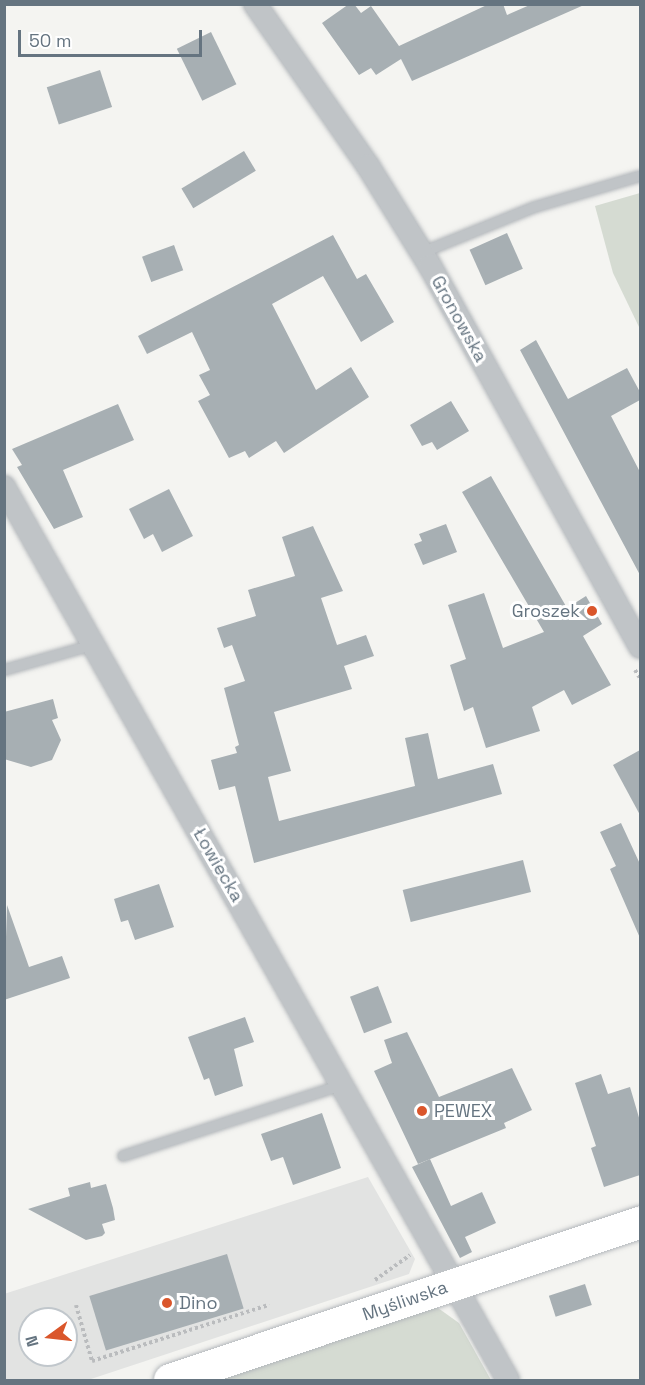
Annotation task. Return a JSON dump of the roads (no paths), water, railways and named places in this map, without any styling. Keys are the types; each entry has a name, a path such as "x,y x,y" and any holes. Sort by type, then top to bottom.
{"street":[{"name":"Gronowska","path":"255,4 368,166 421,253 640,647"},
{"name":"Łowiecka","path":"4,487 431,1244 456,1284 508,1380"},
{"name":"Myśliwska","path":"170,1380 640,1223"}],"lane":[{"path":"421,253 535,207 640,177"},
{"path":"4,670 94,645"},
{"path":"123,1156 343,1085"}],"place":[{"name":"Groszek","path":"592,611"},
{"name":"PEWEX","path":"422,1111"},
{"name":"Dino","path":"167,1303"}]}
